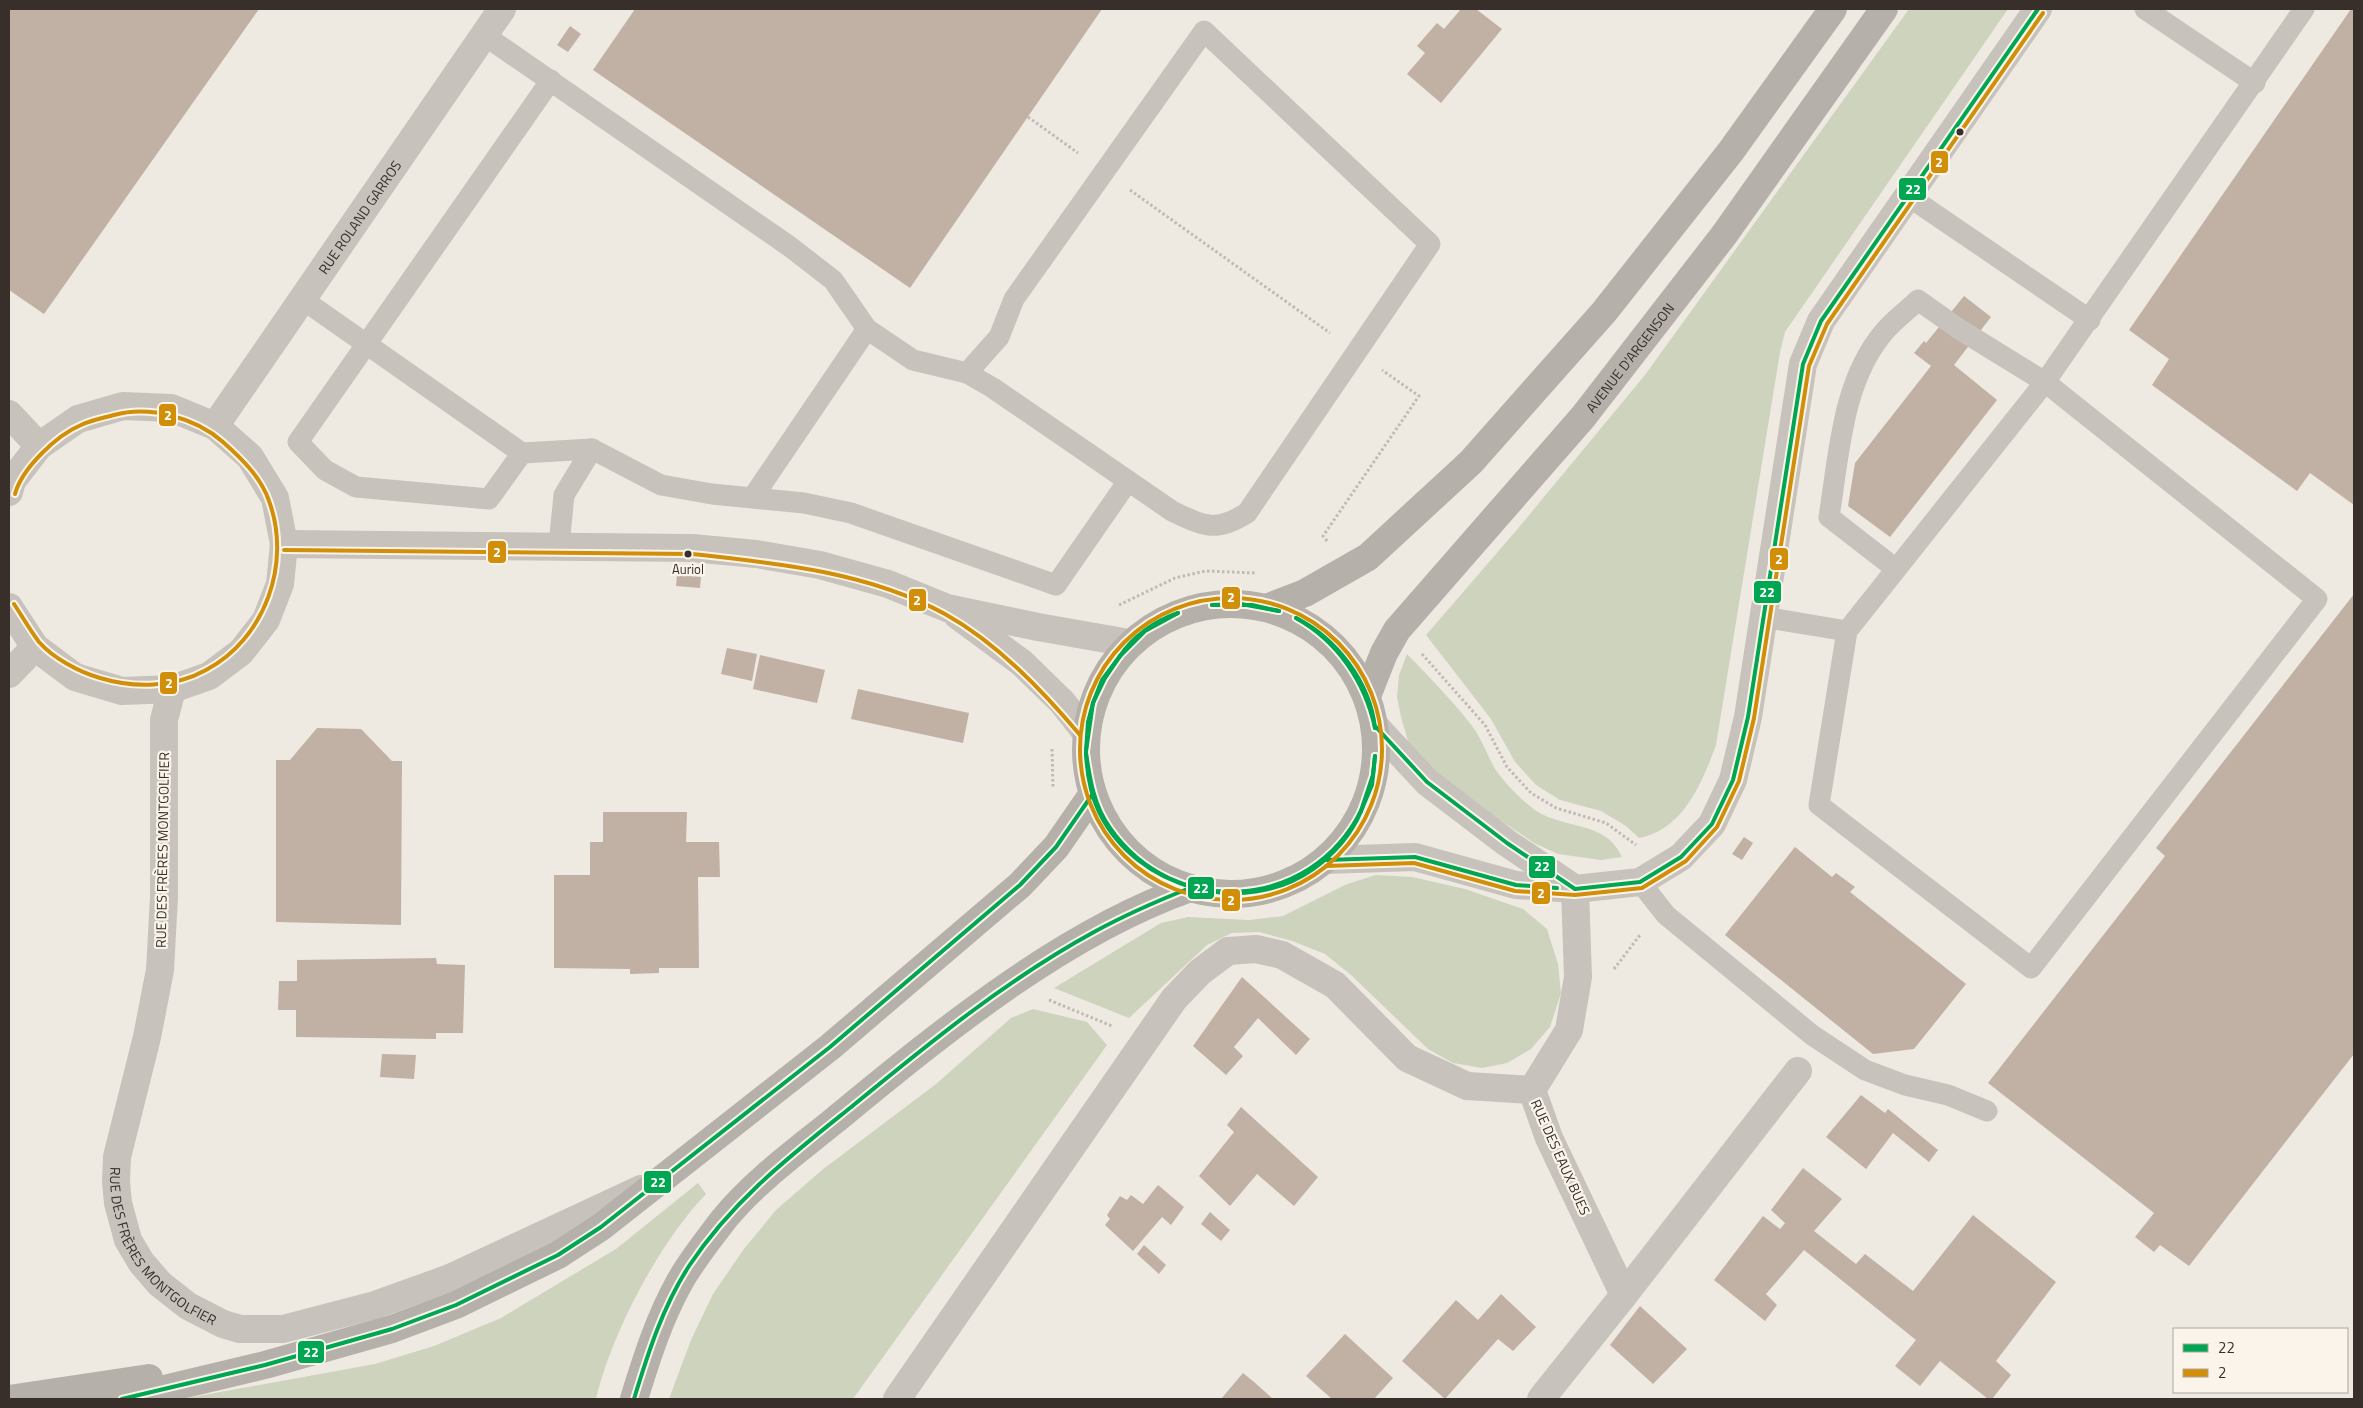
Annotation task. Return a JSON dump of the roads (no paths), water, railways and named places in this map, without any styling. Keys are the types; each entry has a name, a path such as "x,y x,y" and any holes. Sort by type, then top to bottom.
{"main road":[{"path":"1269,607 1305,592 1368,557 1471,462 1604,312 1732,151 1833,9"},
{"name":"AVENUE D'ARGENSON","path":"1367,696 1384,653 1397,630 1583,417 1724,235 1884,9"},
{"path":"1232,602 1269,607 1311,626 1344,657 1367,696 1375,726 1375,775 1358,822 1326,860 1296,880 1262,892 1225,895 1190,888 1148,869 1114,836 1092,795 1085,763 1085,731 1100,683 1129,642 1160,621 1194,607 1232,602"},
{"path":"122,1399 265,1365 392,1329 456,1306 565,1250 601,1227 668,1176 830,1047 1020,884 1056,847 1092,795"},
{"path":"634,1399 658,1330 679,1283 726,1218 756,1186 896,1070 1018,979 1083,939 1151,902 1190,888"},
{"path":"9,1399 104,1384 265,1365"}],"street":[{"name":"RUE ROLAND GARROS","path":"214,426 502,9"},
{"path":"1326,860 1415,857 1516,885 1575,889 1640,882 1681,857 1712,824 1733,780 1748,717 1804,364 1820,321 2038,9"},
{"path":"9,492 12,481 39,446 78,419 123,406 170,408 214,426 250,457 275,498 284,544 280,584 266,620 241,652 209,676 172,689 122,691 75,677 35,647 9,607"},
{"path":"9,414 39,446"},
{"path":"284,544 559,545 692,548 756,554 820,565 854,574 888,584 947,608 1038,628 1129,642"},
{"path":"947,608 1022,663 1062,702 1085,731"},
{"path":"9,674 35,647"},
{"name":"RUE DES FRÈRES MONTGOLFIER","path":"172,689 164,720 164,897 160,970 147,1037 117,1158 116,1182 118,1203 128,1240 141,1262 160,1284 204,1316 240,1329 260,1330 306,1324 375,1305 450,1278 668,1176"},
{"path":"1375,726 1427,782 1507,844 1575,889"},
{"name":"RUE DES EAUX BUES","path":"1575,889 1578,977 1569,1030 1532,1090 1550,1138 1624,1295"},
{"path":"896,1399 1174,999 1200,972 1228,951 1256,948 1282,955 1310,969 1336,985 1407,1058 1436,1073 1467,1086 1532,1090"},
{"path":"1542,1399 1798,1071"}],"lane":[{"path":"2145,9 2255,83"},
{"path":"1896,569 1828,517 1845,416 1860,371 1884,332 1918,300 1958,328 2045,382 2318,599 2031,968 1819,805 1846,631 1896,569 2045,382 2255,83 2304,9"},
{"path":"484,35 804,257 833,280 867,329 912,360 967,373 994,388 1172,512 1202,525 1228,525 1247,513 1430,244 1204,31 1014,299 999,337 967,373"},
{"path":"522,453 489,499 356,487 325,470 298,442 551,80"},
{"path":"1908,196 2090,320"},
{"path":"302,299 522,453 592,449 661,484 712,494 804,503 851,512 1056,585 1128,481"},
{"path":"753,497 867,329"},
{"path":"559,545 564,495 592,449"},
{"path":"1764,616 1846,631"},
{"path":"1640,882 1666,915 1812,1034 1865,1070 1904,1085 1948,1095 1987,1111"}],"place":[{"name":"Auriol","path":"688,554"}]}
